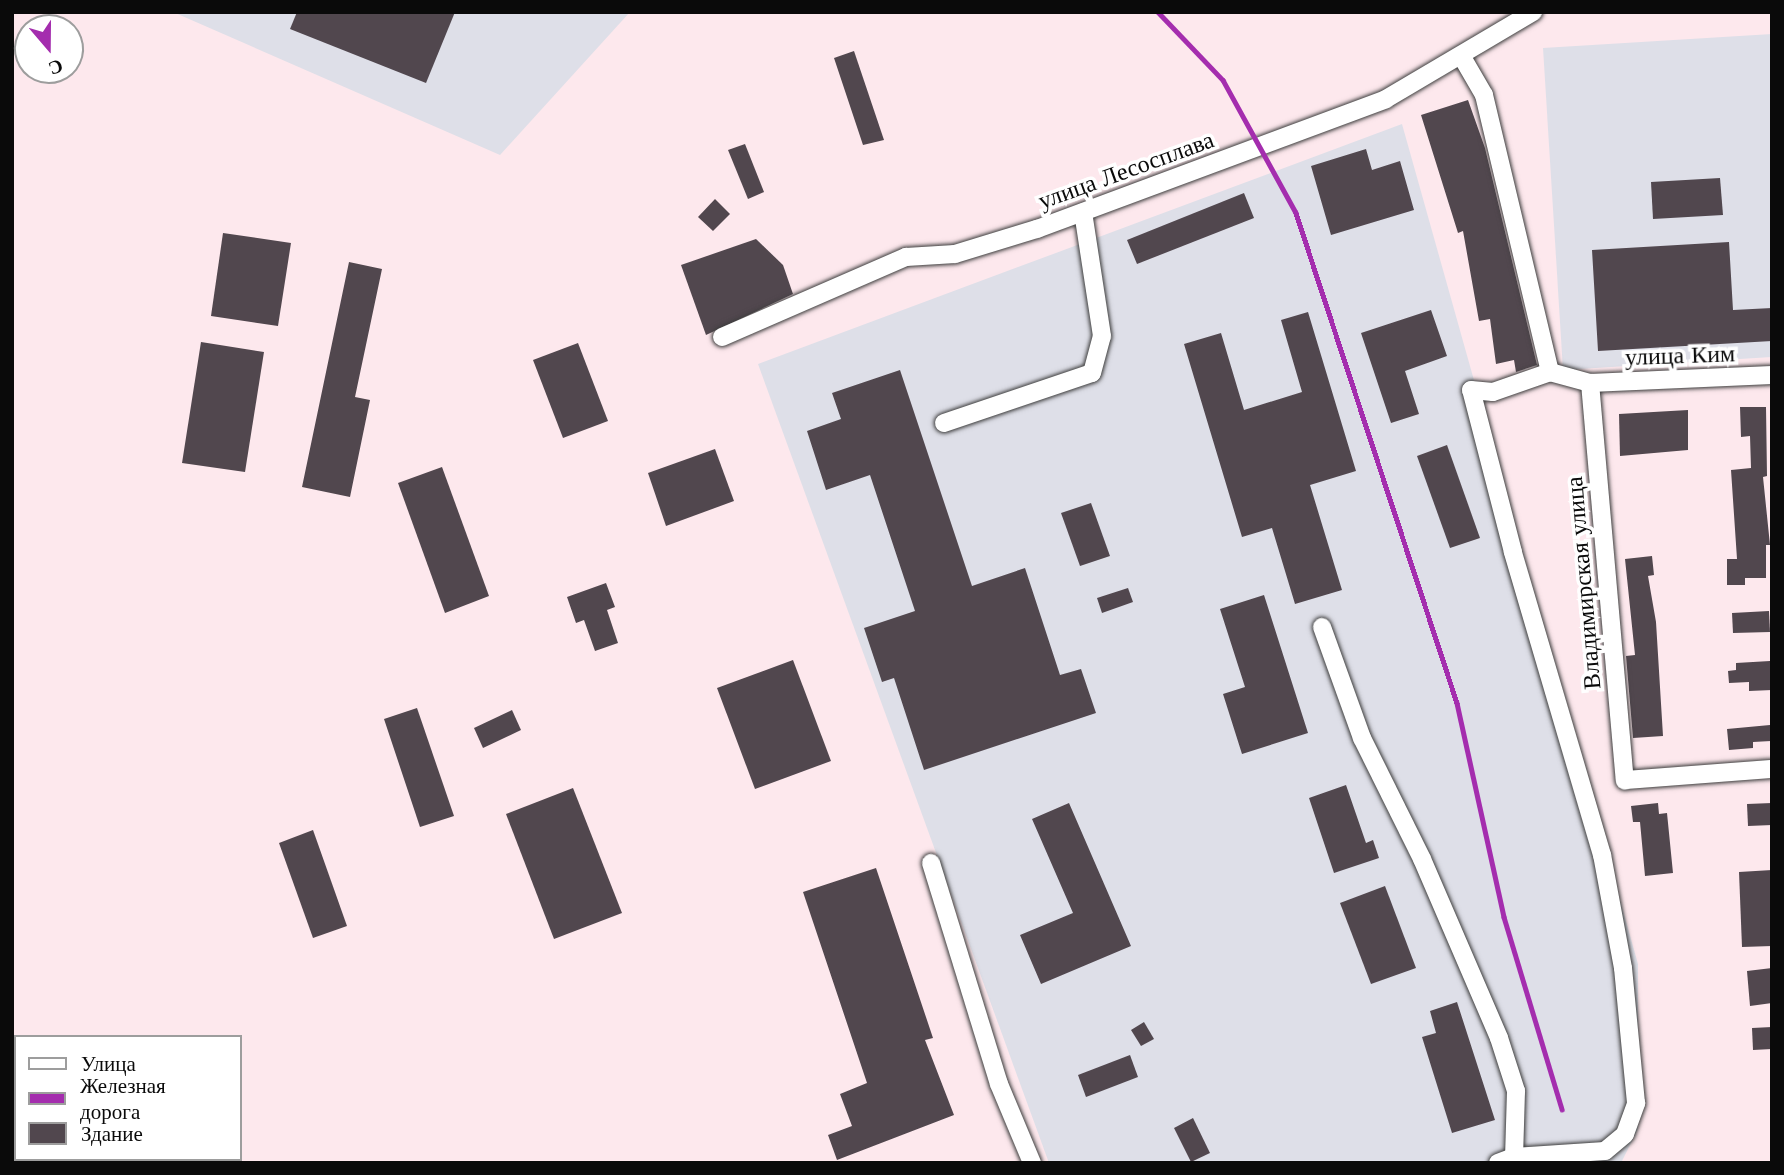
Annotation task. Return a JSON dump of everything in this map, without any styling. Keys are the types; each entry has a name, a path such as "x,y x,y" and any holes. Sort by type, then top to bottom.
{"street":[{"name":"улица Лесосплава","path":"722,337 906,257 955,254 1083,212 1386,99 1462,57 1533,12"},
{"path":"1322,627 1362,737 1422,859 1499,1038 1516,1091 1506,1160 1542,1160 1605,1151 1625,1134 1636,1103 1634,1051 1602,855 1513,552 1471,390 1493,393 1550,372 1484,95 1462,57"},
{"path":"944,423 1093,373 1102,336 1083,212"},
{"name":"улица Ким","path":"1550,372 1590,383 1772,375"},
{"name":"Владимирская улица","path":"1590,383 1625,780 1772,769"},
{"path":"931,863 999,1084 1032,1163"}],"shaded area":[{"path":"173,12 630,12 500,155"},
{"path":"1772,34 1772,357 1563,370 1543,48"},
{"path":"1402,124 1638,964 1638,1129 1621,1163 1049,1163 758,364"},
{"path":"12,1125 14,1161 71,1163 12,1163"}],"building":[{"path":"297,12 455,12 426,83 290,29"},
{"path":"854,51 884,140 863,145 834,58"},
{"path":"1468,100 1485,148 1537,365 1516,372 1514,360 1496,364 1490,319 1479,321 1463,231 1458,233 1421,115"},
{"path":"745,144 764,192 748,199 728,150"},
{"path":"1366,149 1372,170 1400,161 1414,210 1331,235 1311,166"},
{"path":"1720,178 1723,215 1653,219 1651,182"},
{"path":"1244,193 1254,218 1137,264 1127,240"},
{"path":"715,199 730,214 713,231 698,217"},
{"path":"223,233 291,243 278,326 211,316"},
{"path":"756,239 783,265 793,294 706,335 681,265"},
{"path":"1729,242 1733,310 1772,308 1772,341 1598,351 1592,250"},
{"path":"349,262 382,269 355,397 370,400 350,497 302,487"},
{"path":"1431,310 1447,356 1405,371 1419,414 1391,423 1361,333"},
{"path":"1308,312 1356,471 1310,485 1342,590 1295,604 1272,528 1242,537 1184,344 1221,333 1244,410 1302,392 1281,320"},
{"path":"201,342 264,352 245,472 182,463"},
{"path":"578,343 608,421 563,438 533,360"},
{"path":"900,370 972,586 1025,568 1060,675 1081,669 1096,713 924,770 894,678 882,682 864,628 915,611 870,475 826,490 807,431 841,419 832,393"},
{"path":"1740,407 1766,407 1767,476 1763,477 1770,545 1766,545 1766,578 1745,578 1745,585 1727,585 1727,559 1737,559 1731,470 1751,468 1750,436 1741,437"},
{"path":"1688,410 1688,450 1620,456 1619,414"},
{"path":"1447,445 1480,538 1450,548 1417,456"},
{"path":"715,449 734,501 666,526 648,473"},
{"path":"442,467 489,596 445,613 398,483"},
{"path":"1091,503 1110,556 1080,566 1061,513"},
{"path":"1652,556 1654,575 1648,576 1656,622 1663,736 1633,738 1626,656 1635,655 1625,559"},
{"path":"606,583 615,607 607,610 618,643 595,651 584,620 576,623 567,597"},
{"path":"1128,588 1133,602 1102,613 1097,598"},
{"path":"1264,595 1308,733 1242,754 1223,694 1245,687 1220,609"},
{"path":"1769,611 1770,632 1733,633 1732,613"},
{"path":"793,660 831,761 755,789 717,688"},
{"path":"1770,661 1772,690 1749,691 1749,682 1729,683 1728,671 1736,670 1736,663"},
{"path":"417,708 454,816 420,827 384,719"},
{"path":"512,710 521,730 483,748 474,728"},
{"path":"1770,725 1771,741 1753,742 1753,748 1729,750 1727,729"},
{"path":"1346,785 1366,843 1373,840 1379,858 1334,873 1309,798"},
{"path":"573,788 622,913 554,939 506,814"},
{"path":"1069,803 1131,946 1041,984 1020,935 1073,913 1032,819"},
{"path":"1658,803 1659,814 1667,813 1673,873 1645,876 1640,822 1633,822 1631,806"},
{"path":"1772,803 1772,825 1748,826 1747,804"},
{"path":"313,830 347,926 313,938 279,843"},
{"path":"876,868 933,1038 925,1040 954,1115 837,1160 828,1135 852,1126 840,1094 867,1083 803,892"},
{"path":"1772,870 1772,946 1742,947 1739,872"},
{"path":"1385,886 1416,968 1371,984 1340,903"},
{"path":"1772,968 1772,1003 1750,1006 1747,971"},
{"path":"1457,1002 1495,1120 1452,1133 1422,1037 1436,1033 1430,1011"},
{"path":"1144,1022 1154,1039 1141,1046 1131,1030"},
{"path":"1772,1027 1772,1049 1753,1050 1752,1028"},
{"path":"1130,1055 1138,1077 1086,1097 1078,1075"},
{"path":"1193,1118 1210,1153 1191,1162 1174,1128"}],"railway":[{"path":"1158,12 1223,80 1296,213 1457,703 1504,917 1562,1109"}]}
